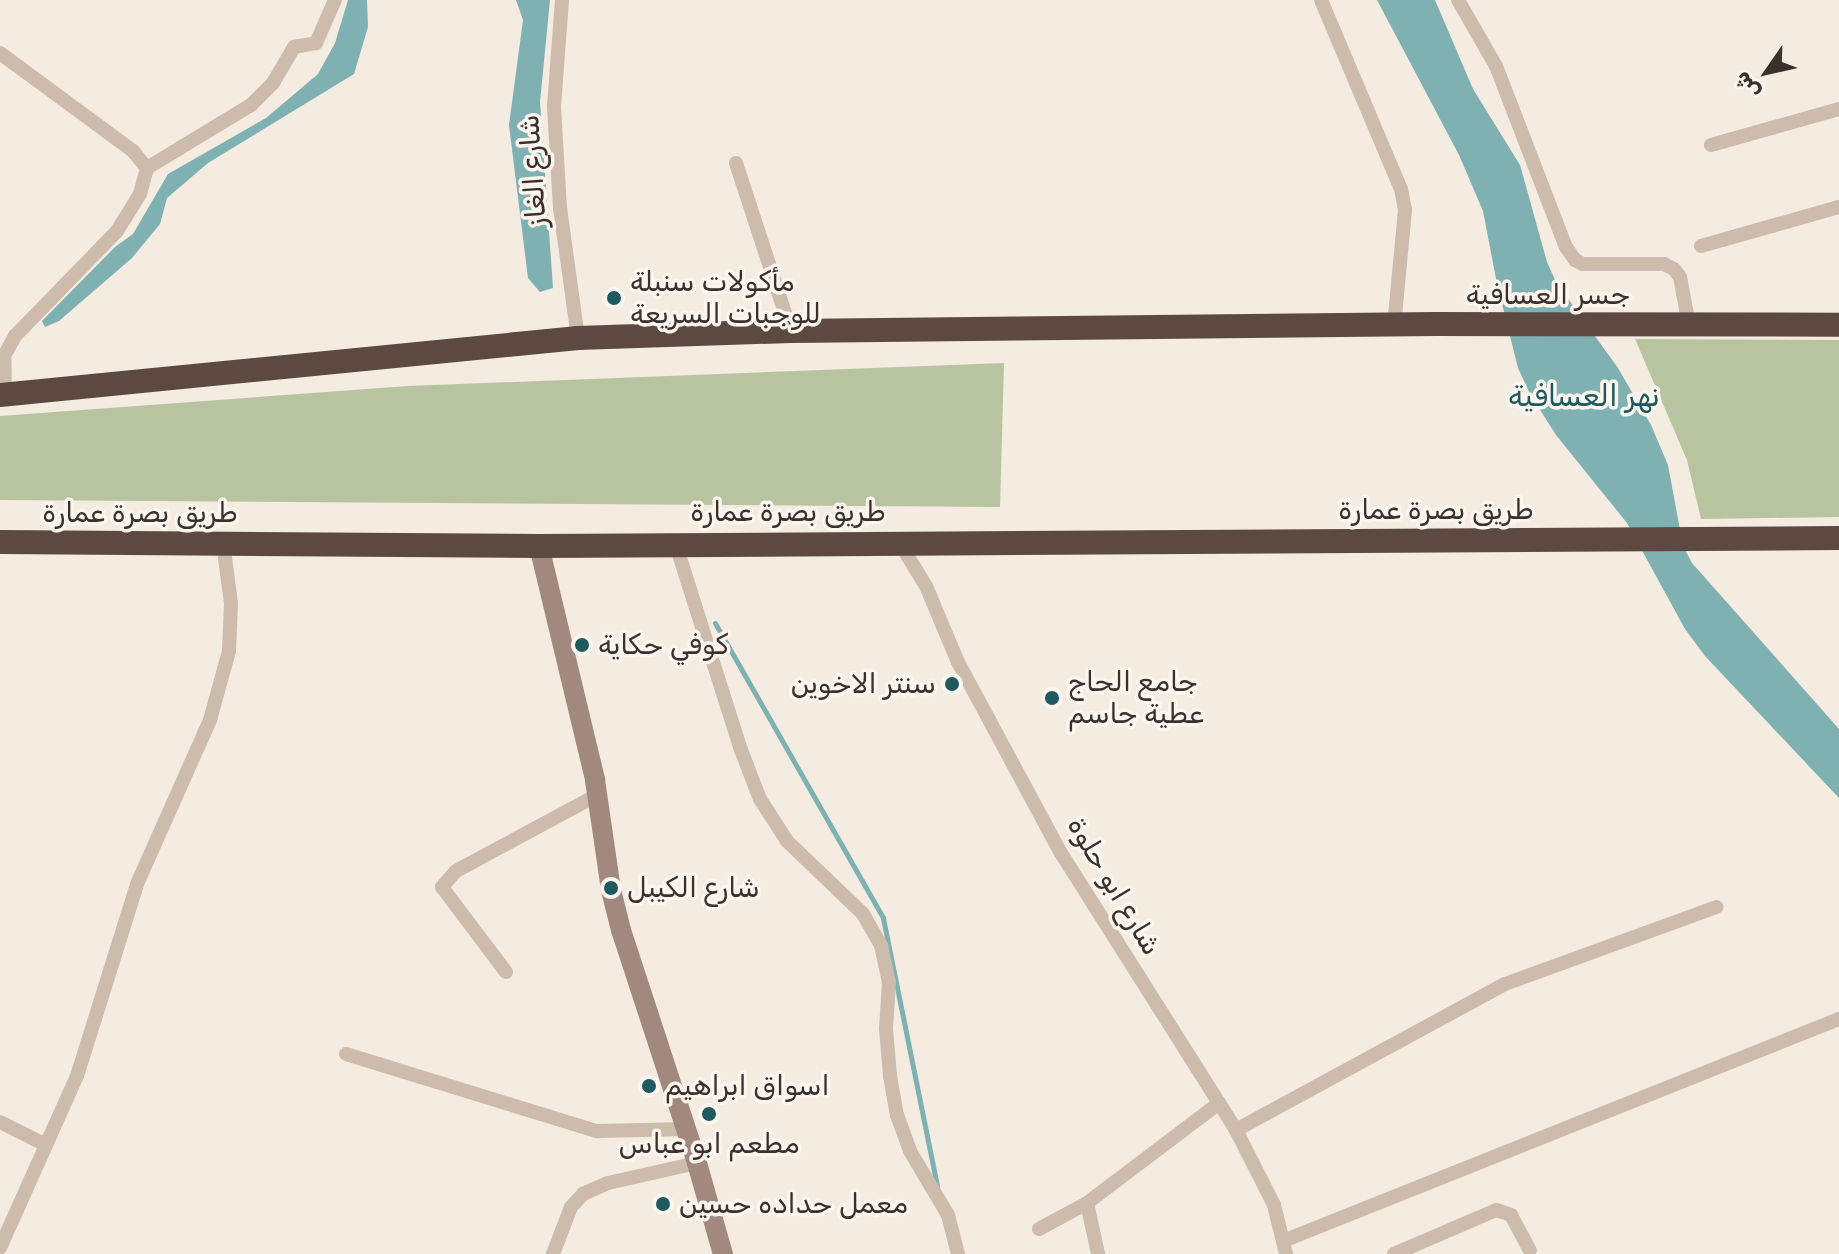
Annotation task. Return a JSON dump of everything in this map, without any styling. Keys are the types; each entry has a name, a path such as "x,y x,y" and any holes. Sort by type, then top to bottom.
{"highway":[{"name":"جسر العسافية","path":"1394,326 1839,325"},
{"path":"2,395 578,338 791,331 1394,326"},
{"name":"طريق بصرة عمارة","path":"0,542 539,546 675,542 1839,538"}],"street":[{"path":"2,395 4,356 15,336 117,231 140,194 147,168 251,105 273,83 294,47 316,43 335,0"},
{"name":"شارع الغاز","path":"562,0 554,107 560,208 578,338"},
{"path":"1321,0 1401,189 1405,210 1394,326"},
{"path":"1458,0 1496,66 1566,247 1575,260 1583,264 1664,264 1674,269 1680,277 1689,325"},
{"path":"0,53 133,151 147,168"},
{"path":"1711,145 1839,109"},
{"path":"736,163 791,331"},
{"path":"1701,246 1839,207"},
{"path":"675,542 741,750 760,799 787,841 863,914 881,945 889,982 886,1029 897,1115 910,1151 948,1215 958,1254"},
{"name":"شارع ابو حلوة","path":"899,542 926,586 958,662 1061,853 1236,1130 1274,1205 1285,1248"},
{"path":"0,1248 77,1076 137,884 210,720 229,651 231,603 223,543"},
{"path":"539,546 597,795 611,890 621,930 687,1129 723,1254"},
{"path":"506,972 442,887 456,871 597,795"},
{"path":"1236,1130 1505,984 1716,907"},
{"path":"1285,1248 1839,1019"},
{"path":"346,1054 597,1131 687,1129"},
{"path":"1039,1229 1087,1203 1219,1103"},
{"path":"0,1122 46,1145"},
{"path":"553,1254 571,1207 583,1194 608,1183 697,1163"},
{"path":"1087,1203 1098,1254"},
{"path":"1394,1254 1496,1210 1511,1215 1530,1250"}],"green space":[{"path":"1635,339 1839,340 1839,517 1701,519 1687,460"},
{"path":"1004,363 1000,507 0,500 0,416 408,386"}],"water":[{"path":"348,0 367,0 368,27 354,74 208,163 167,198 160,224 132,258 59,321 45,327 42,321 115,247 133,234 168,174 266,118 318,74 335,43"},
{"path":"516,0 550,0 540,102 553,288 540,292 528,278 509,125 523,20"},
{"name":"نهر العسافية","path":"1377,0 1435,0 1473,89 1520,165 1547,262 1556,282 1618,368 1651,425 1668,465 1683,546 1692,563 1839,729 1839,798 1705,656 1685,629 1627,523 1556,435 1530,394 1518,368 1483,211 1459,155"}],"waterway":[{"path":"715,623 883,918 937,1186"}],"place":[{"name":"مأكولات سنبلة للوجبات السريعة","path":"614,298"},
{"name":"كوفي حكاية","path":"582,645"},
{"name":"سنتر الاخوين","path":"952,684"},
{"name":"جامع الحاج عطية جاسم","path":"1052,698"},
{"name":"شارع الكيبل","path":"611,888"},
{"name":"اسواق ابراهيم","path":"649,1086"},
{"name":"مطعم ابو عباس","path":"709,1114"},
{"name":"معمل حداده حسين","path":"663,1204"}]}
